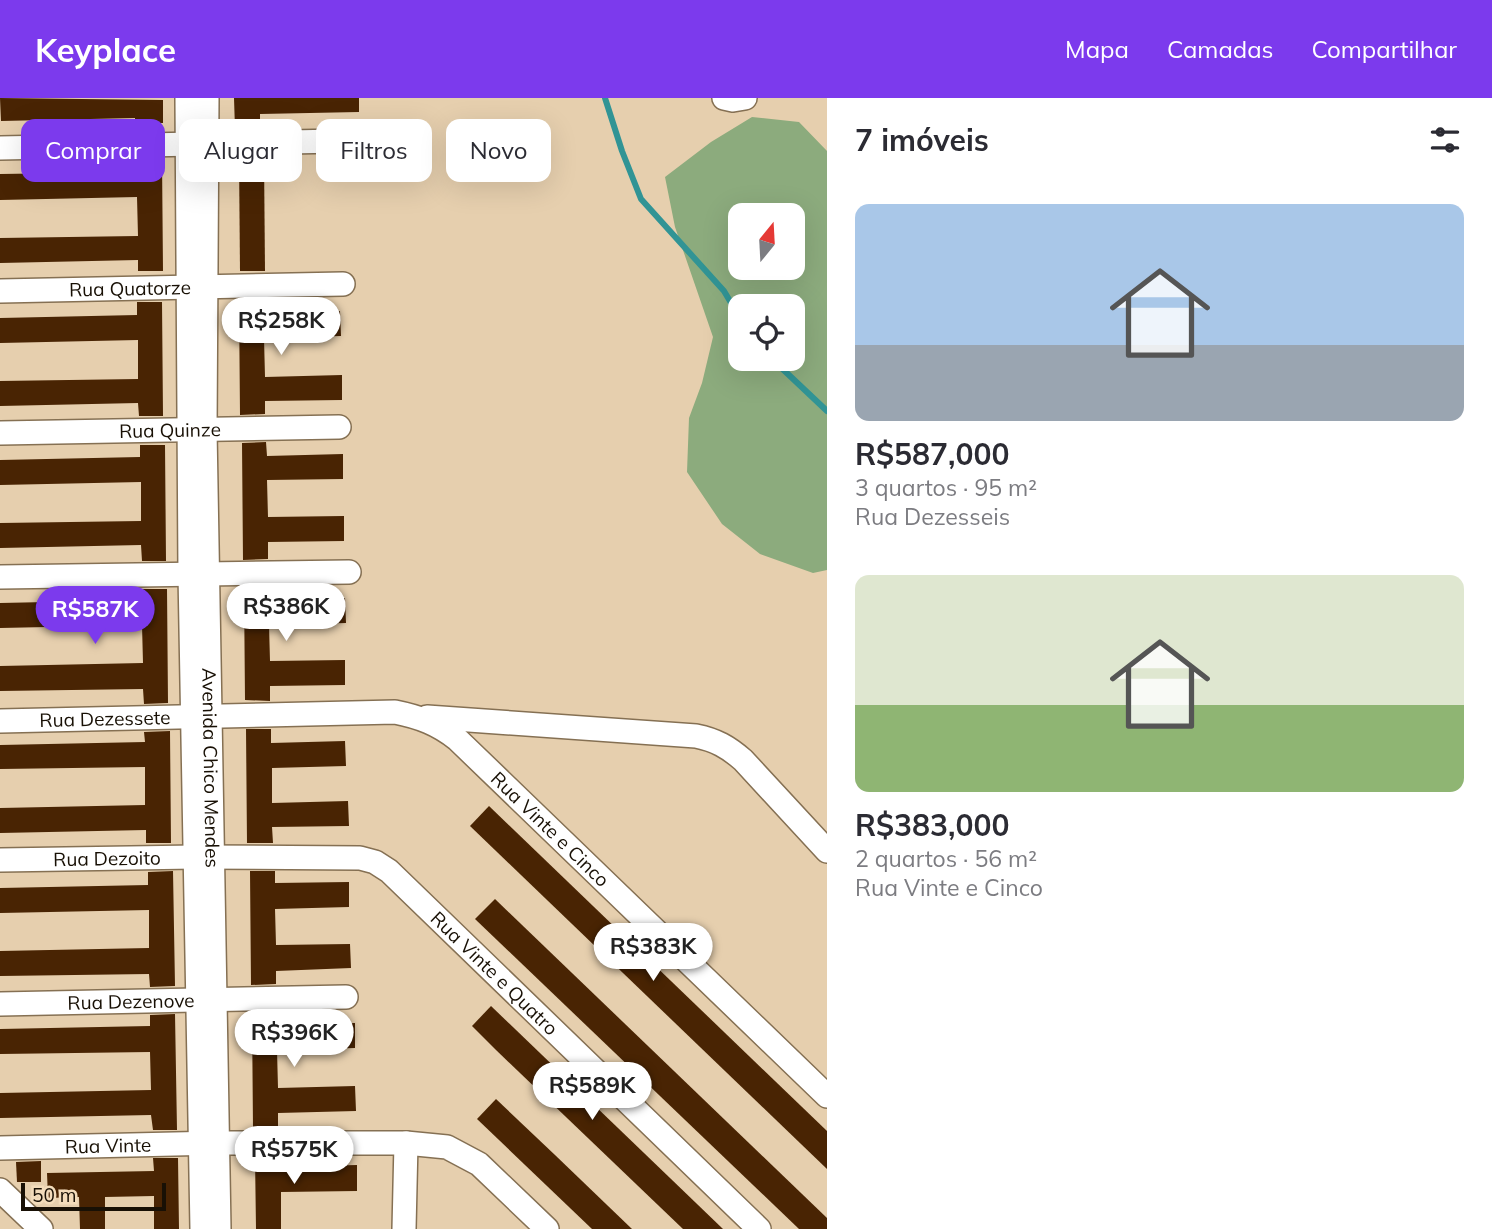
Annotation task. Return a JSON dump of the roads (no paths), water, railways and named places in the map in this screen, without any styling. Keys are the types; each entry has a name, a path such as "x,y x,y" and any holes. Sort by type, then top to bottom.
{"street":[{"name":"Avenida Chico Mendes","path":"187,98 192,119"},
{"name":"Avenida Chico Mendes","path":"203,119 207,98"},
{"path":"724,98 745,98"},
{"path":"0,148 179,144"},
{"name":"Avenida Chico Mendes","path":"197,182 197,430 206,1000 209,1143 219,1229"},
{"name":"Rua Quatorze","path":"0,291 343,284"},
{"name":"Rua Quinze","path":"0,433 339,427"},
{"path":"0,577 349,572"},
{"name":"Rua Vinte e Cinco","path":"201,718 396,712 440,727 457,739 827,1096"},
{"path":"417,717 696,736 715,740 743,760 827,852"},
{"name":"Rua Dezessete","path":"0,720 201,718"},
{"name":"Rua Dezoito","path":"0,860 204,857"},
{"name":"Rua Vinte e Quatro","path":"204,857 360,858 375,862 389,871 760,1229"},
{"name":"Rua Dezenove","path":"0,1004 346,998"},
{"name":"Avenida Chico Mendes","path":"202,1229 209,1143"},
{"name":"Rua Vinte","path":"0,1148 209,1143 406,1143 447,1147 469,1157 547,1229"},
{"path":"404,1229 406,1143"},
{"path":"0,1190 41,1229"}],"waterway":[{"path":"605,98 641,199 728,298"},
{"path":"785,371 827,411"}]}
